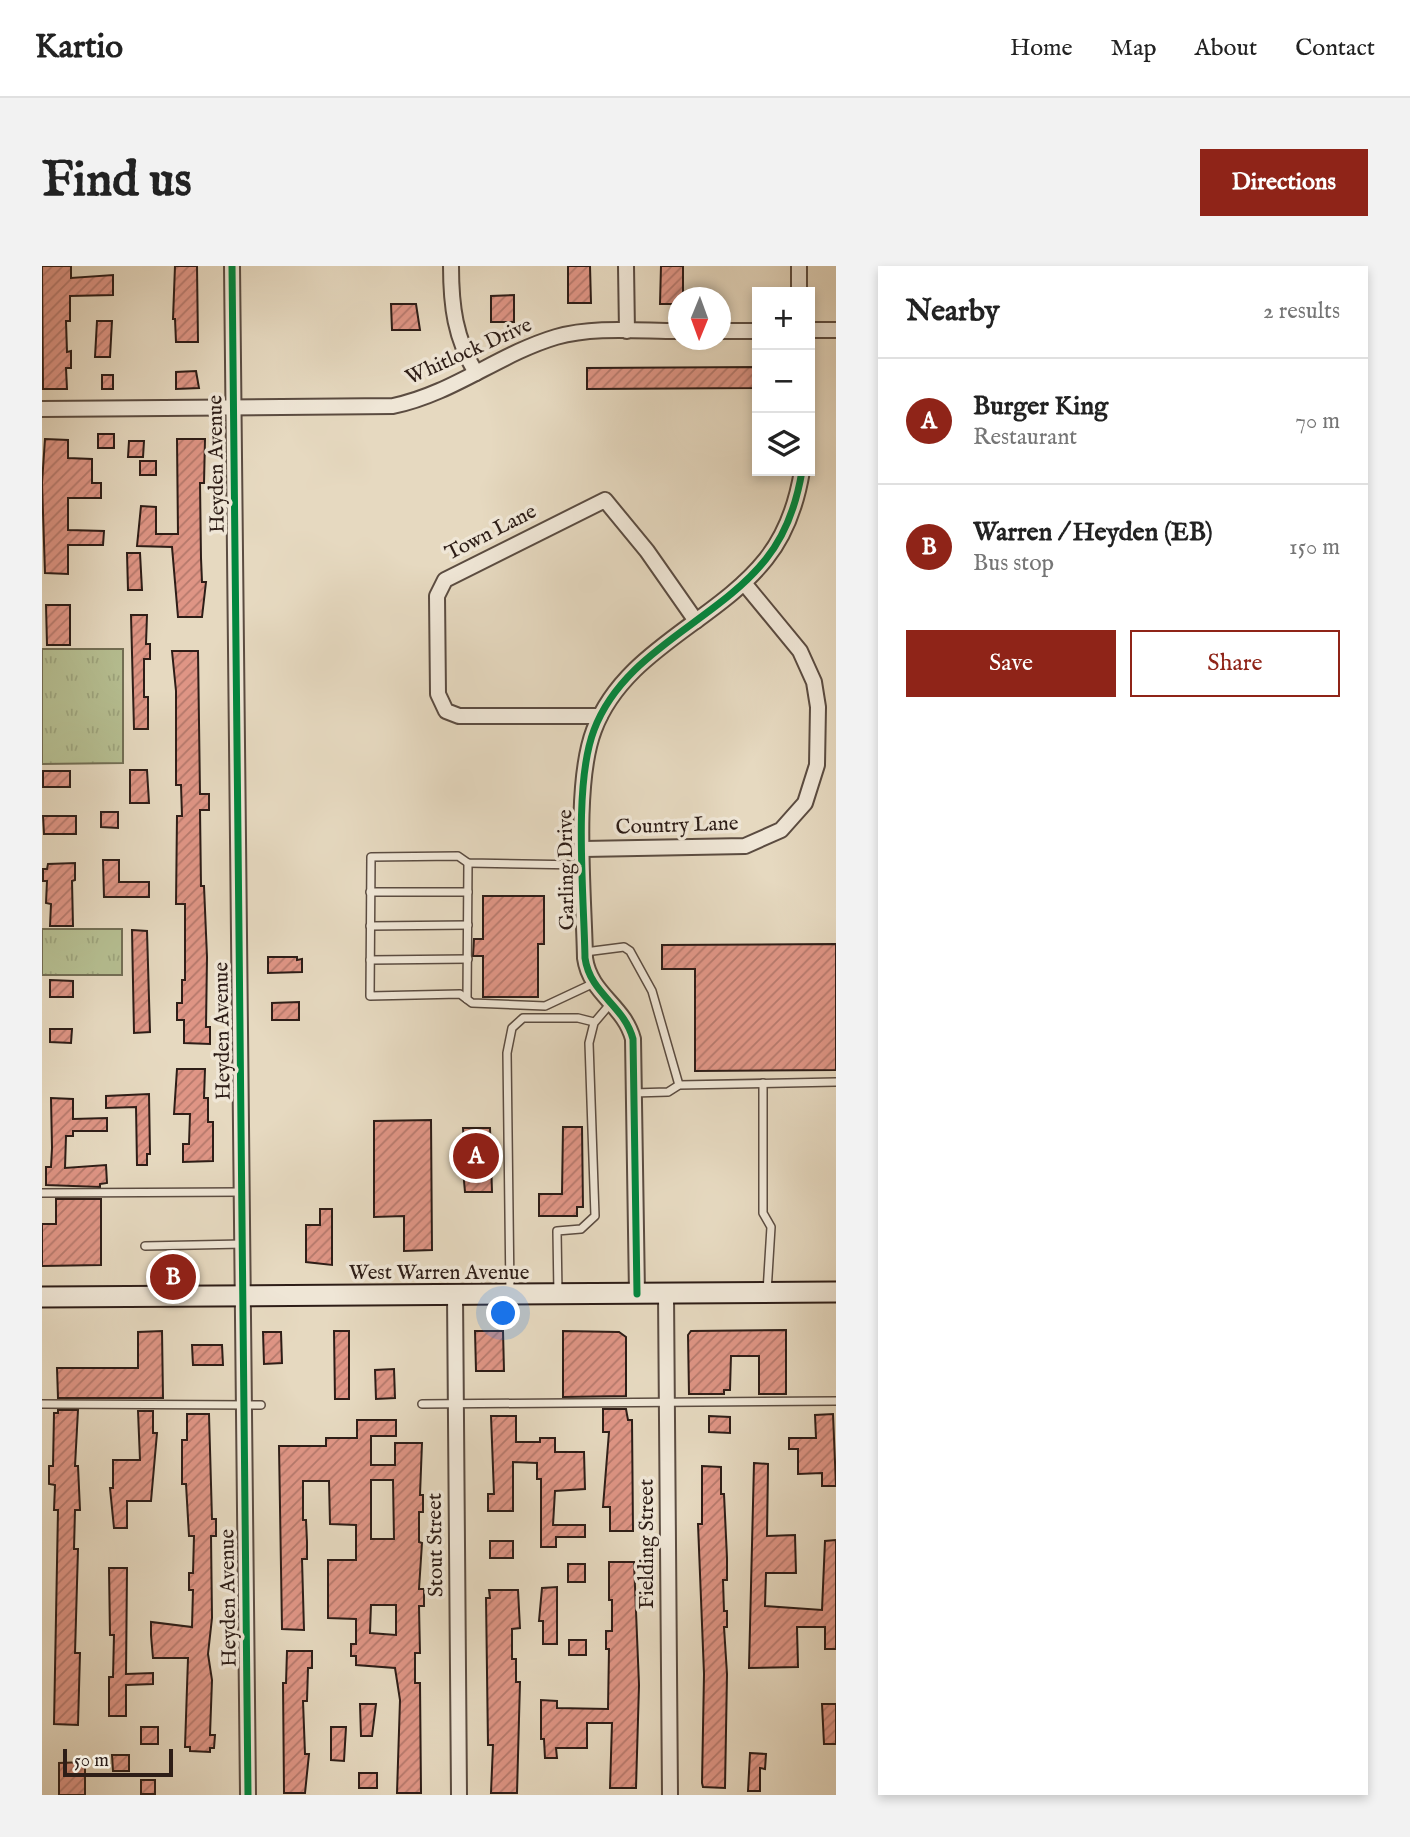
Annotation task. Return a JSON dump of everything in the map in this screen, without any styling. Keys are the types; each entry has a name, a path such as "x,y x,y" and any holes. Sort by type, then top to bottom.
{"main road":[{"name":"West Warren Avenue","path":"42,1297 836,1293"}],"street":[{"name":"Heyden Avenue","path":"232,266 248,1795"},
{"path":"451,266 451,305 456,327 476,373"},
{"path":"626,266 627,331"},
{"path":"799,266 799,287"},
{"path":"815,330 836,330"},
{"name":"Whitlock Drive","path":"42,409 393,406 431,396 556,337 589,332 668,331"},
{"path":"731,331 752,331"},
{"name":"Garling Drive","path":"592,984 585,952 584,771 589,745 600,716 616,692 639,666 744,583 779,539 792,512 801,476"},
{"name":"Town Lane","path":"600,716 459,716 446,711 438,694 437,596 445,580 606,500 647,551 696,621"},
{"name":"Country Lane","path":"584,849 745,846 781,830 805,803 817,765 818,707 814,682 800,651 744,583"},
{"path":"592,984 624,1017 633,1039 637,1294"},
{"name":"Fielding Street","path":"666,1294 670,1795"},
{"name":"Stout Street","path":"455,1296 459,1795"}],"lane":[{"path":"584,865 468,863 458,856 371,857 370,996 464,996 472,1003 545,1006 592,984"},
{"path":"464,996 468,959 468,863"},
{"path":"370,891 468,891"},
{"path":"370,926 468,925"},
{"path":"585,952 624,947 630,951 652,991 680,1085"},
{"path":"370,960 468,959"},
{"path":"558,1294 557,1231 581,1229 595,1216 589,1043 594,1022 611,1003"},
{"path":"510,1295 507,1085 512,1028 523,1018 578,1018 594,1022"},
{"path":"634,1093 668,1092 680,1085 836,1082"},
{"path":"763,1083 762,1213 771,1227 767,1293"},
{"path":"42,1193 243,1192"},
{"path":"145,1246 243,1244"},
{"path":"422,1404 836,1401"},
{"path":"42,1404 261,1405"}],"green space":[{"path":"42,649 123,649 123,763 42,764"},
{"path":"42,929 122,929 122,975 42,975"}],"building":[{"path":"42,266 71,266 71,278 113,275 113,295 70,296 70,321 66,321 67,352 71,351 71,368 66,368 67,389 43,389"},
{"path":"175,266 197,266 198,342 176,342 173,319"},
{"path":"568,266 590,266 591,303 568,303"},
{"path":"661,266 683,266 683,287 668,287 668,304 660,304"},
{"path":"514,295 514,322 491,322 491,296"},
{"path":"391,304 416,304 420,330 392,330"},
{"path":"97,321 112,321 110,357 95,357"},
{"path":"752,367 752,388 587,389 587,368"},
{"path":"196,371 199,388 176,389 176,372"},
{"path":"102,375 113,375 113,389 102,389"},
{"path":"98,434 114,434 114,448 98,448"},
{"path":"45,439 68,440 68,458 92,459 92,483 101,483 101,498 68,498 68,530 104,531 103,545 68,545 68,574 45,573 42,483"},
{"path":"177,439 205,439 204,483 200,483 202,582 206,582 202,617 178,617 172,547 137,546 141,506 156,507 156,534 178,534"},
{"path":"129,441 144,441 143,457 128,457"},
{"path":"140,461 156,461 156,475 140,475"},
{"path":"127,553 140,553 142,590 128,590"},
{"path":"46,605 70,605 70,645 47,645"},
{"path":"131,615 147,615 146,644 150,644 150,659 144,659 144,697 148,697 148,729 134,729"},
{"path":"172,651 198,651 200,794 209,794 209,810 200,810 201,886 204,886 207,957 206,1027 210,1027 210,1044 184,1043 184,1020 177,1020 177,1003 182,1003 182,980 185,980 185,904 176,904 177,816 182,816 181,785 176,785 176,691"},
{"path":"130,770 147,770 149,803 130,803"},
{"path":"43,771 70,771 70,787 43,787"},
{"path":"101,812 118,812 118,828 101,827"},
{"path":"43,816 76,816 76,834 44,834"},
{"path":"103,860 119,860 119,882 149,882 149,897 104,897"},
{"path":"75,863 75,880 72,881 73,926 50,926 51,904 46,903 47,881 43,881 43,869 47,869 48,864"},
{"path":"483,896 544,896 544,944 538,944 538,997 483,997 483,956 473,956 474,939 483,939"},
{"path":"132,930 147,931 150,1032 134,1033"},
{"path":"836,944 836,1070 695,1071 695,969 662,969 662,945"},
{"path":"268,957 302,959 302,972 268,973"},
{"path":"50,980 73,981 73,997 50,997"},
{"path":"299,1002 299,1020 272,1020 272,1003"},
{"path":"50,1029 72,1029 71,1043 50,1042"},
{"path":"177,1069 205,1069 204,1098 208,1098 208,1122 213,1122 213,1161 183,1162 183,1144 189,1144 190,1114 174,1114"},
{"path":"149,1094 150,1154 147,1154 147,1165 137,1165 136,1107 106,1108 106,1096"},
{"path":"51,1098 73,1099 73,1119 107,1118 107,1131 73,1131 73,1136 66,1136 65,1168 106,1165 107,1183 100,1184 100,1187 46,1185 46,1167 51,1167"},
{"path":"431,1120 432,1250 404,1251 404,1216 374,1217 374,1121"},
{"path":"563,1127 582,1127 583,1207 577,1207 577,1216 539,1216 539,1194 562,1194"},
{"path":"463,1128 490,1128 492,1192 465,1192 461,1147 464,1147"},
{"path":"56,1199 101,1199 101,1265 42,1266 42,1224 56,1224"},
{"path":"320,1209 332,1209 332,1265 306,1262 306,1225 320,1225"},
{"path":"786,1330 786,1394 759,1394 759,1356 731,1356 730,1390 724,1390 724,1394 689,1394 688,1335 691,1331"},
{"path":"162,1331 163,1398 58,1398 57,1368 138,1368 138,1332"},
{"path":"334,1331 349,1331 349,1399 335,1399"},
{"path":"475,1331 503,1331 504,1371 476,1371"},
{"path":"563,1331 619,1332 626,1337 626,1396 563,1397"},
{"path":"263,1332 281,1332 282,1363 264,1364"},
{"path":"192,1345 222,1345 223,1365 193,1365"},
{"path":"394,1369 395,1398 376,1399 375,1370"},
{"path":"603,1409 626,1409 628,1420 632,1420 633,1531 610,1531 610,1507 603,1507 609,1432 603,1432"},
{"path":"58,1410 78,1410 75,1466 78,1466 80,1510 75,1510 74,1549 78,1549 75,1653 80,1653 78,1725 54,1724 58,1510 54,1510 55,1485 49,1484 49,1466 53,1466 54,1413 58,1413"},
{"path":"138,1411 153,1411 153,1433 157,1433 151,1501 127,1501 127,1528 114,1528 110,1488 113,1488 113,1460 140,1460"},
{"path":"187,1414 209,1414 212,1519 216,1519 216,1536 211,1536 212,1618 208,1654 212,1680 210,1735 215,1735 214,1748 210,1748 210,1752 190,1751 190,1747 185,1747 188,1658 153,1658 151,1635 151,1622 192,1627 193,1590 189,1590 189,1573 193,1573 194,1536 189,1536 186,1484 182,1484 182,1440 187,1440"},
{"path":"833,1414 836,1486 822,1486 822,1473 798,1474 798,1449 789,1449 789,1438 816,1438 815,1415"},
{"path":"491,1416 516,1416 516,1442 540,1442 540,1438 555,1438 555,1452 584,1452 585,1489 555,1491 553,1525 585,1525 585,1537 556,1537 556,1547 541,1547 541,1479 537,1479 537,1463 513,1462 513,1511 488,1511 488,1494 494,1494"},
{"path":"709,1416 730,1417 730,1433 709,1432"},
{"path":"357,1420 396,1420 396,1436 371,1436 371,1465 395,1465 395,1443 422,1443 420,1495 423,1495 423,1512 419,1512 419,1542 422,1543 419,1589 424,1589 424,1606 419,1606 420,1653 415,1653 415,1683 420,1683 421,1793 397,1793 400,1700 395,1668 356,1665 356,1656 351,1656 351,1644 356,1644 356,1619 328,1618 328,1560 356,1560 356,1525 330,1524 329,1481 303,1481 303,1520 306,1520 307,1542 307,1559 302,1559 304,1630 282,1629 279,1446 326,1446 326,1438 357,1438","holes":["371,1480 393,1480 394,1539 371,1539","371,1605 396,1605 396,1635 370,1633"]},
{"path":"754,1463 768,1464 767,1536 795,1535 796,1573 766,1573 765,1606 822,1610 825,1541 836,1540 836,1649 825,1649 825,1627 797,1627 798,1667 749,1668"},
{"path":"702,1466 721,1467 721,1494 724,1494 727,1558 727,1580 723,1580 724,1611 727,1611 727,1627 724,1627 727,1674 725,1788 703,1787 702,1783 704,1674 698,1524 702,1524"},
{"path":"490,1541 513,1541 513,1558 490,1558"},
{"path":"609,1562 634,1562 639,1685 636,1788 610,1788 612,1723 587,1723 587,1748 556,1748 557,1758 545,1758 544,1739 541,1739 541,1700 557,1701 557,1708 608,1709 609,1649 606,1649 606,1631 612,1631"},
{"path":"568,1564 585,1564 585,1582 568,1582"},
{"path":"109,1568 127,1568 126,1674 153,1673 153,1684 126,1685 126,1716 109,1716 109,1677 113,1677 114,1635 110,1635"},
{"path":"557,1587 557,1644 543,1644 543,1621 539,1621 542,1588"},
{"path":"489,1590 518,1590 520,1628 512,1629 512,1659 516,1659 516,1682 520,1682 517,1793 491,1793 493,1745 488,1745 486,1598 490,1598"},
{"path":"569,1640 586,1640 586,1655 569,1655"},
{"path":"287,1651 312,1651 312,1668 308,1668 307,1701 303,1701 305,1754 309,1754 305,1793 284,1793 283,1683 286,1683"},
{"path":"360,1704 376,1704 372,1736 361,1736"},
{"path":"822,1704 836,1704 836,1744 824,1744"},
{"path":"141,1727 158,1727 158,1744 141,1744"},
{"path":"331,1727 346,1727 344,1761 331,1760"},
{"path":"750,1753 766,1754 765,1769 760,1768 760,1791 748,1791"},
{"path":"112,1755 129,1755 129,1771 113,1771"},
{"path":"85,1762 85,1795 59,1795 59,1763"},
{"path":"359,1773 377,1773 377,1788 359,1788"},
{"path":"141,1780 155,1780 155,1794 141,1794"}],"cycle path":[{"path":"232,266 248,1795"},
{"path":"637,1294 633,1039 629,1027 593,981 585,958 581,841 588,753 594,730 608,702 626,678 648,657 722,601 766,559 790,517 801,476"}],"place":[{"name":"Burger King","path":"476,1156"},
{"name":"Warren / Heyden (EB)","path":"173,1277"}]}
